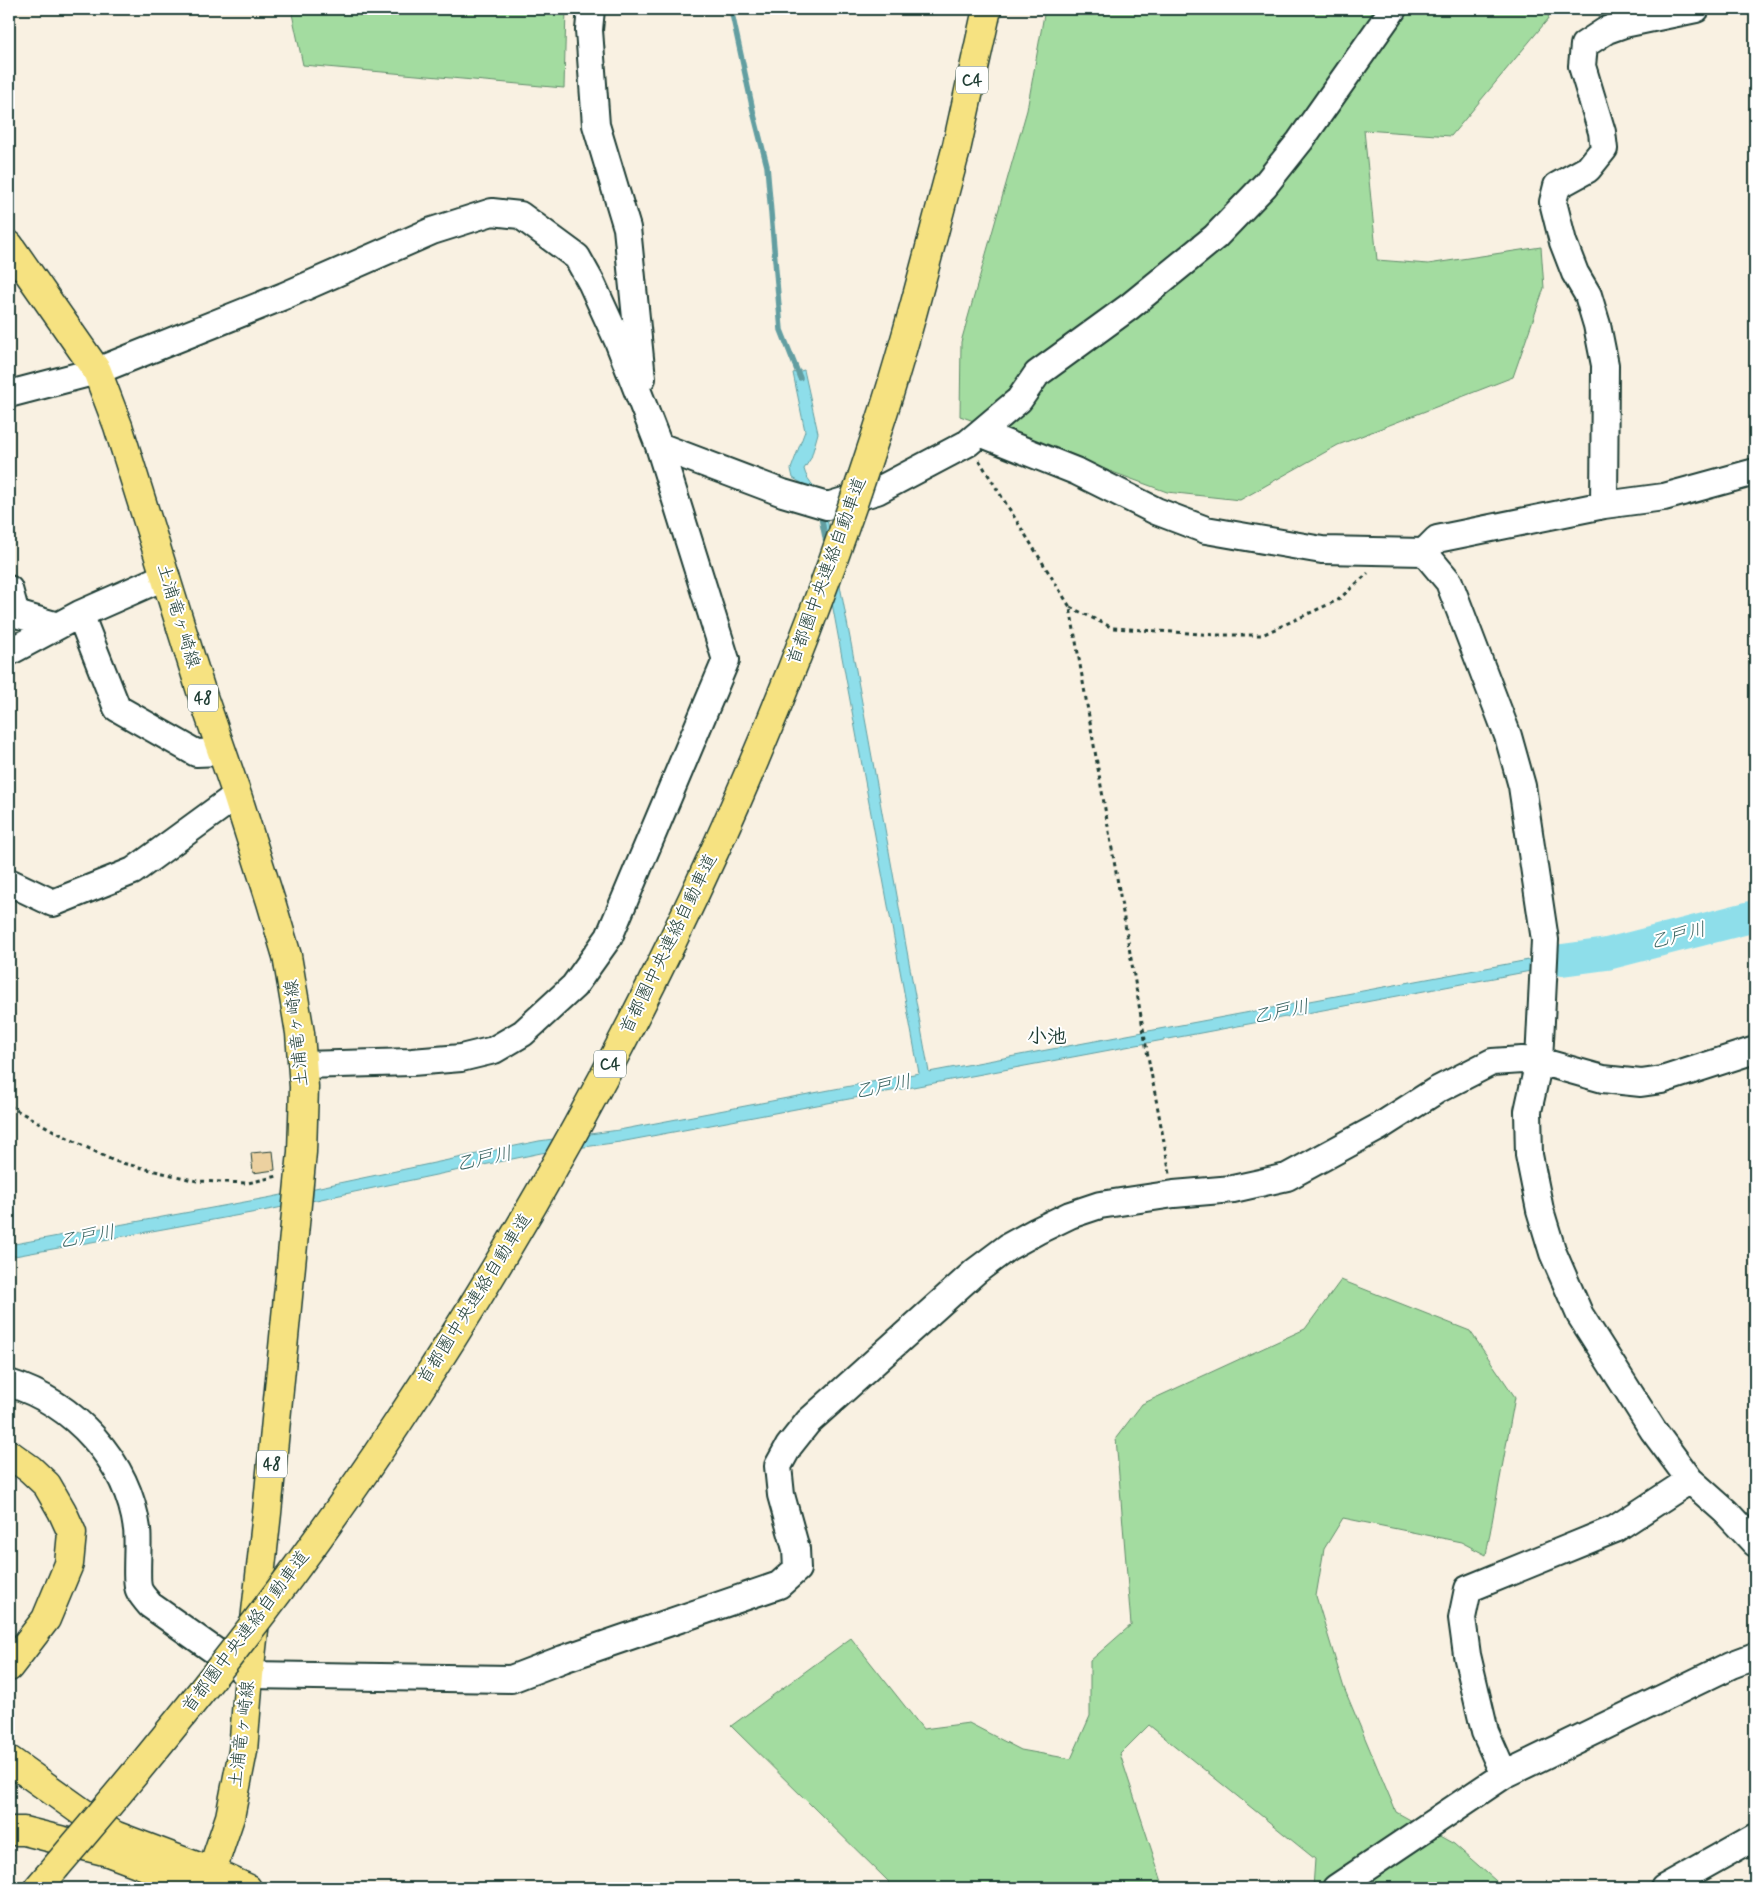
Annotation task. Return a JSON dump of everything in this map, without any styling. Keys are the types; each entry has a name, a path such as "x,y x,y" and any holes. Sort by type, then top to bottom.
{"main road":[{"name":"首都圏中央連絡自動車道","path":"38,1888 135,1775 241,1642 396,1426 472,1308 554,1170 628,1031 727,822 808,627 877,433 908,329 956,150 987,9"},
{"name":"土浦竜ヶ崎線","path":"9,245 97,371 118,426 288,956 296,1000 303,1065 304,1112 296,1212 243,1751 230,1817 205,1883"},
{"path":"9,1454 30,1469 47,1485 62,1510 72,1533 69,1564 46,1619 9,1667"},
{"path":"9,1760 114,1835 205,1883"},
{"path":"9,1831 24,1831 108,1852 205,1883 247,1888"}],"street":[{"path":"591,9 589,30 596,125 628,228 645,409"},
{"path":"659,446 783,493 827,506 877,492 974,438 1019,400 1037,374 1129,306 1215,237 1266,185 1294,149 1393,9"},
{"path":"1604,505 1604,365 1597,325 1588,295 1575,273 1563,242 1553,202 1557,186 1588,169 1604,149 1602,132 1582,66 1584,45 1606,30 1624,24 1696,9"},
{"path":"9,394 97,371 284,296 432,231 492,212 520,215 577,257 592,284 614,332 659,446 726,660 609,937 574,986 523,1033 494,1050 461,1058 441,1060 303,1065"},
{"path":"974,438 1078,472 1156,511 1206,530 1322,550 1424,552 1437,539 1604,505 1664,497 1755,472"},
{"path":"1424,552 1449,582 1508,736 1522,786 1545,940 1539,1061 1528,1111 1529,1155 1540,1210 1553,1253 1580,1315 1654,1430 1690,1480 1726,1512 1755,1543"},
{"path":"9,652 69,620 166,576"},
{"path":"9,589 16,614 69,620"},
{"path":"69,620 117,708 196,753 221,752"},
{"path":"9,882 53,903 133,871 237,795"},
{"path":"9,1383 64,1410 80,1422 107,1454 122,1477 132,1503 138,1530 138,1589 150,1605 249,1675 511,1679 563,1659 779,1585 797,1569 796,1550 781,1495 778,1466 789,1446 808,1422 976,1271 1008,1247 1037,1231 1100,1205 1174,1194 1233,1189 1287,1177 1378,1127 1437,1090 1492,1062 1539,1061 1603,1079 1641,1083 1662,1080 1755,1050"},
{"path":"1504,1775 1485,1732 1467,1655 1462,1618 1468,1589 1615,1529 1690,1480"},
{"path":"1336,1888 1504,1775 1731,1665 1755,1656"},
{"path":"1664,1888 1755,1837"}],"path":[{"path":"974,438 1070,607 1146,1051 1174,1194"},
{"path":"1070,607 1113,628 1217,635 1262,634 1338,600 1392,551"},
{"path":"9,1106 114,1161 197,1181 248,1183 286,1174 299,1175"}],"green space":[{"path":"291,9 566,9 564,88 303,65"},
{"path":"1045,9 1546,9 1549,18 1451,136 1364,130 1377,260 1428,264 1541,247 1544,288 1513,377 1338,445 1240,500 1167,492 960,416 961,342 1027,110"},
{"path":"1341,1280 1470,1331 1515,1397 1486,1555 1461,1542 1343,1518 1324,1549 1316,1596 1344,1688 1396,1812 1454,1844 1504,1888 1313,1888 1315,1859 1149,1725 1120,1754 1164,1888 883,1888 889,1882 731,1726 851,1638 923,1729 969,1723 1021,1750 1071,1759 1090,1716 1090,1661 1131,1625 1116,1438 1142,1404 1305,1329"}],"water":[{"path":"804,370 818,433 811,458 804,469 819,493 793,478 791,469 805,431 793,373"},
{"path":"822,499 852,646 929,1072 1534,959 1606,948 1608,960 1536,970 620,1142 541,1153 273,1209 9,1257 9,1245 272,1197 539,1141 619,1130 919,1073 832,603"}],"building":[{"path":"273,1151 275,1170 253,1173 251,1153"}],"waterway":[{"path":"731,9 767,166 781,330 800,378"},
{"path":"820,512 827,547"},
{"name":"乙戸川","path":"1562,960 1607,954 1755,916"}],"district":[{"name":"小池","path":"1047,1037"}]}
